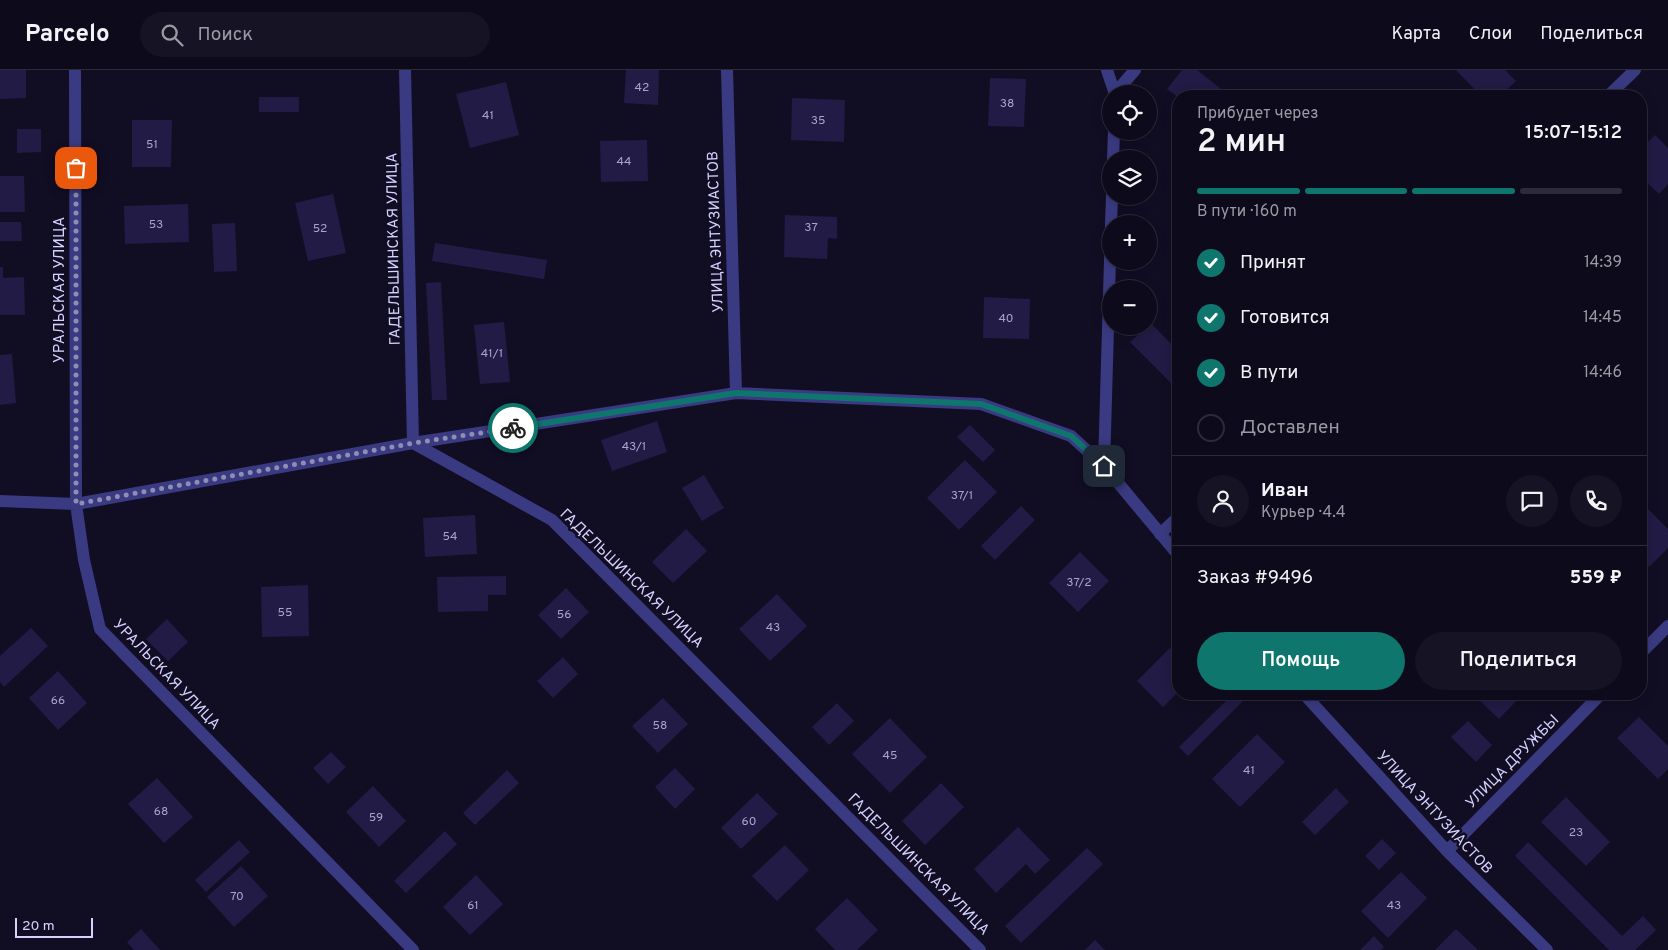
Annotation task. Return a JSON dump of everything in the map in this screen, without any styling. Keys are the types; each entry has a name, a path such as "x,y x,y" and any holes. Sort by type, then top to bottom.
{"street":[{"name":"УРАЛЬСКАЯ УЛИЦА","path":"75,70 76,504 84,560 100,629 413,950"},
{"name":"ГАДЕЛЬШИНСКАЯ УЛИЦА","path":"405,70 414,443 552,520 980,950"},
{"name":"УЛИЦА ЭНТУЗИАСТОВ","path":"727,70 736,393"},
{"path":"1107,70 1112,85"},
{"path":"1122,85 1135,70"},
{"path":"1614,90 1635,70"},
{"path":"1104,466 1110,270"},
{"path":"0,502 76,504 414,443 736,393 981,404 1071,436 1104,466 1172,548"},
{"path":"1160,534 1172,523"},
{"path":"1647,647 1668,626"},
{"name":"УЛИЦА ЭНТУЗИАСТОВ","path":"1309,700 1447,851 1546,950"},
{"name":"УЛИЦА ДРУЖБЫ","path":"1447,851 1595,700"}],"building":[{"path":"0,70 26,70 26,98 0,99"},
{"path":"626,70 659,70 658,105 624,103"},
{"path":"1182,70 1197,70 1222,90 1172,90 1172,93 1167,89"},
{"path":"1456,70 1505,70 1516,81 1506,90 1475,90"},
{"path":"990,78 1026,79 1024,127 988,126"},
{"path":"506,82 519,135 470,148 456,94"},
{"path":"259,97 299,97 299,112 259,112"},
{"path":"792,98 845,100 844,142 791,140"},
{"path":"132,120 172,120 171,167 132,167"},
{"path":"17,129 41,129 41,152 17,153"},
{"path":"1655,135 1668,148 1668,184 1659,194 1647,183 1647,143"},
{"path":"647,140 648,181 601,182 600,141"},
{"path":"0,176 24,176 25,212 0,212"},
{"path":"333,194 346,253 308,261 295,203"},
{"path":"188,204 189,242 125,244 124,206"},
{"path":"785,215 837,217 837,239 828,238 827,259 784,257"},
{"path":"0,222 21,222 22,241 0,241"},
{"path":"235,223 237,271 214,272 212,224"},
{"path":"435,243 547,260 544,279 432,261"},
{"path":"0,267 3,267 3,278 24,277 25,315 0,315"},
{"path":"441,282 447,400 432,400 426,283"},
{"path":"984,297 1030,299 1029,339 983,338"},
{"path":"504,322 510,382 480,384 474,325"},
{"path":"1157,329 1172,345 1172,384 1130,342 1138,335 1157,335"},
{"path":"12,354 16,403 0,405 0,355"},
{"path":"657,421 667,452 612,471 601,440"},
{"path":"970,425 995,450 983,462 957,437"},
{"path":"965,460 997,492 959,530 927,498"},
{"path":"704,475 724,508 702,521 682,488"},
{"path":"1021,506 1035,520 995,560 981,546"},
{"path":"1647,510 1668,529 1668,548 1649,567 1647,565"},
{"path":"475,515 477,554 425,557 423,518"},
{"path":"686,529 707,551 673,583 652,562"},
{"path":"1080,552 1109,581 1078,612 1049,583"},
{"path":"506,576 506,595 488,595 488,611 438,612 437,577"},
{"path":"308,585 309,636 262,637 261,587"},
{"path":"566,588 589,612 561,639 538,615"},
{"path":"777,594 807,626 770,661 739,629"},
{"path":"167,619 188,642 168,661 146,639"},
{"path":"31,628 48,646 4,687 0,682 0,656"},
{"path":"1170,648 1172,650 1172,698 1163,707 1137,681"},
{"path":"563,657 578,674 553,698 537,681"},
{"path":"58,671 87,703 58,730 29,698"},
{"path":"663,698 688,724 658,753 632,726"},
{"path":"1227,700 1243,701 1188,756 1179,747"},
{"path":"1479,700 1517,700 1499,719"},
{"path":"837,703 854,721 829,745 812,727"},
{"path":"1639,717 1668,746 1668,769 1658,779 1617,738"},
{"path":"890,718 927,757 890,793 852,754"},
{"path":"1468,721 1492,745 1476,762 1451,737"},
{"path":"1257,734 1285,762 1240,807 1212,779"},
{"path":"331,752 346,767 328,784 313,768"},
{"path":"675,768 695,789 675,809 655,787"},
{"path":"507,770 519,783 475,825 463,813"},
{"path":"157,778 193,817 164,843 128,804"},
{"path":"941,783 964,807 925,845 902,821"},
{"path":"373,786 406,821 379,847 346,812"},
{"path":"1336,788 1349,802 1315,835 1302,822"},
{"path":"757,793 778,814 741,849 721,828"},
{"path":"1566,797 1610,842 1586,866 1541,822"},
{"path":"1018,827 1050,860 1035,874 1026,864 996,893 974,869"},
{"path":"445,831 457,844 406,893 394,881"},
{"path":"1382,839 1396,853 1379,870 1365,856"},
{"path":"239,840 250,852 206,892 195,880"},
{"path":"1528,842 1622,936 1643,916 1656,930 1635,950 1609,950 1515,856"},
{"path":"785,845 809,870 777,901 752,876"},
{"path":"1087,848 1103,864 1021,943 1005,926"},
{"path":"241,866 268,896 234,927 207,897"},
{"path":"1401,872 1427,898 1388,938 1361,911"},
{"path":"476,875 503,904 470,935 443,907"},
{"path":"847,898 878,930 857,950 835,950 815,929"},
{"path":"141,929 160,950 134,950 127,942"},
{"path":"1456,929 1478,950 1435,950"},
{"path":"1374,936 1384,947 1381,950 1360,950"},
{"path":"1095,940 1105,950 1085,950"}],"way so far":[{"path":"76,168 76,504 414,443 513,428"}],"route":[{"path":"513,428 736,393 981,404 1071,436 1104,466"}]}
